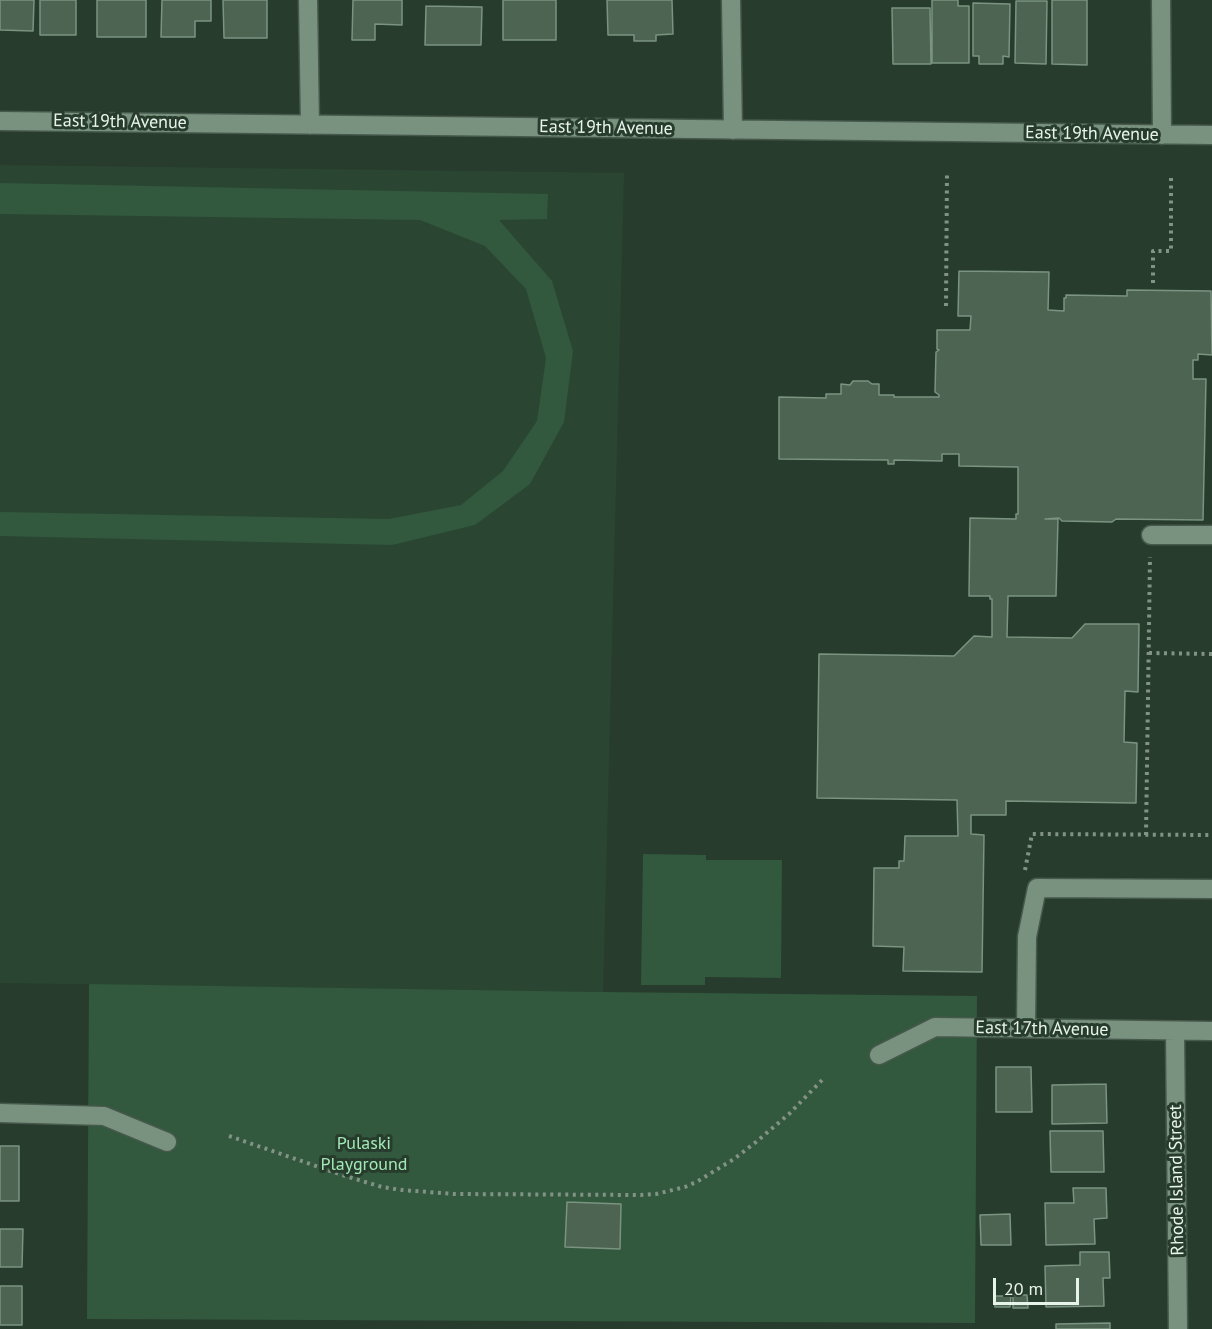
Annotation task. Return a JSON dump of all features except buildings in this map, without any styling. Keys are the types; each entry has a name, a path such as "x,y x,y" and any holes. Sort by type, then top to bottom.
{"street":[{"path":"308,0 310,125"},
{"path":"731,0 733,130"},
{"path":"1161,0 1162,135"},
{"name":"East 19th Avenue","path":"0,121 1212,135"},
{"path":"1151,535 1212,535"},
{"path":"1026,1028 1027,937 1037,888 1212,889"},
{"name":"East 17th Avenue","path":"879,1055 935,1027 1212,1031"},
{"name":"Rhode Island Street","path":"1175,1030 1178,1329"},
{"path":"0,1113 104,1116 167,1142"}],"path":[{"path":"946,306 947,172"},
{"path":"1153,283 1153,252 1171,252 1171,175"},
{"path":"1146,835 1151,535"},
{"path":"1149,653 1212,654"},
{"path":"229,1136 342,1175 382,1187 402,1190 477,1195 656,1194 692,1184 727,1164 775,1127 824,1078"}],"shaded area":[{"path":"0,165 624,173 603,992 0,983"}],"green space":[{"path":"0,183 548,194 547,219 499,220 552,281 573,351 564,422 530,484 475,525 392,545 0,536 0,512 389,519 461,505 503,471 537,421 546,358 526,289 485,246 420,220 0,214"},
{"path":"643,854 706,855 706,860 782,860 781,978 705,977 705,985 641,985"},
{"name":"Pulaski Playground","path":"89,984 977,996 975,1323 87,1319"}]}
